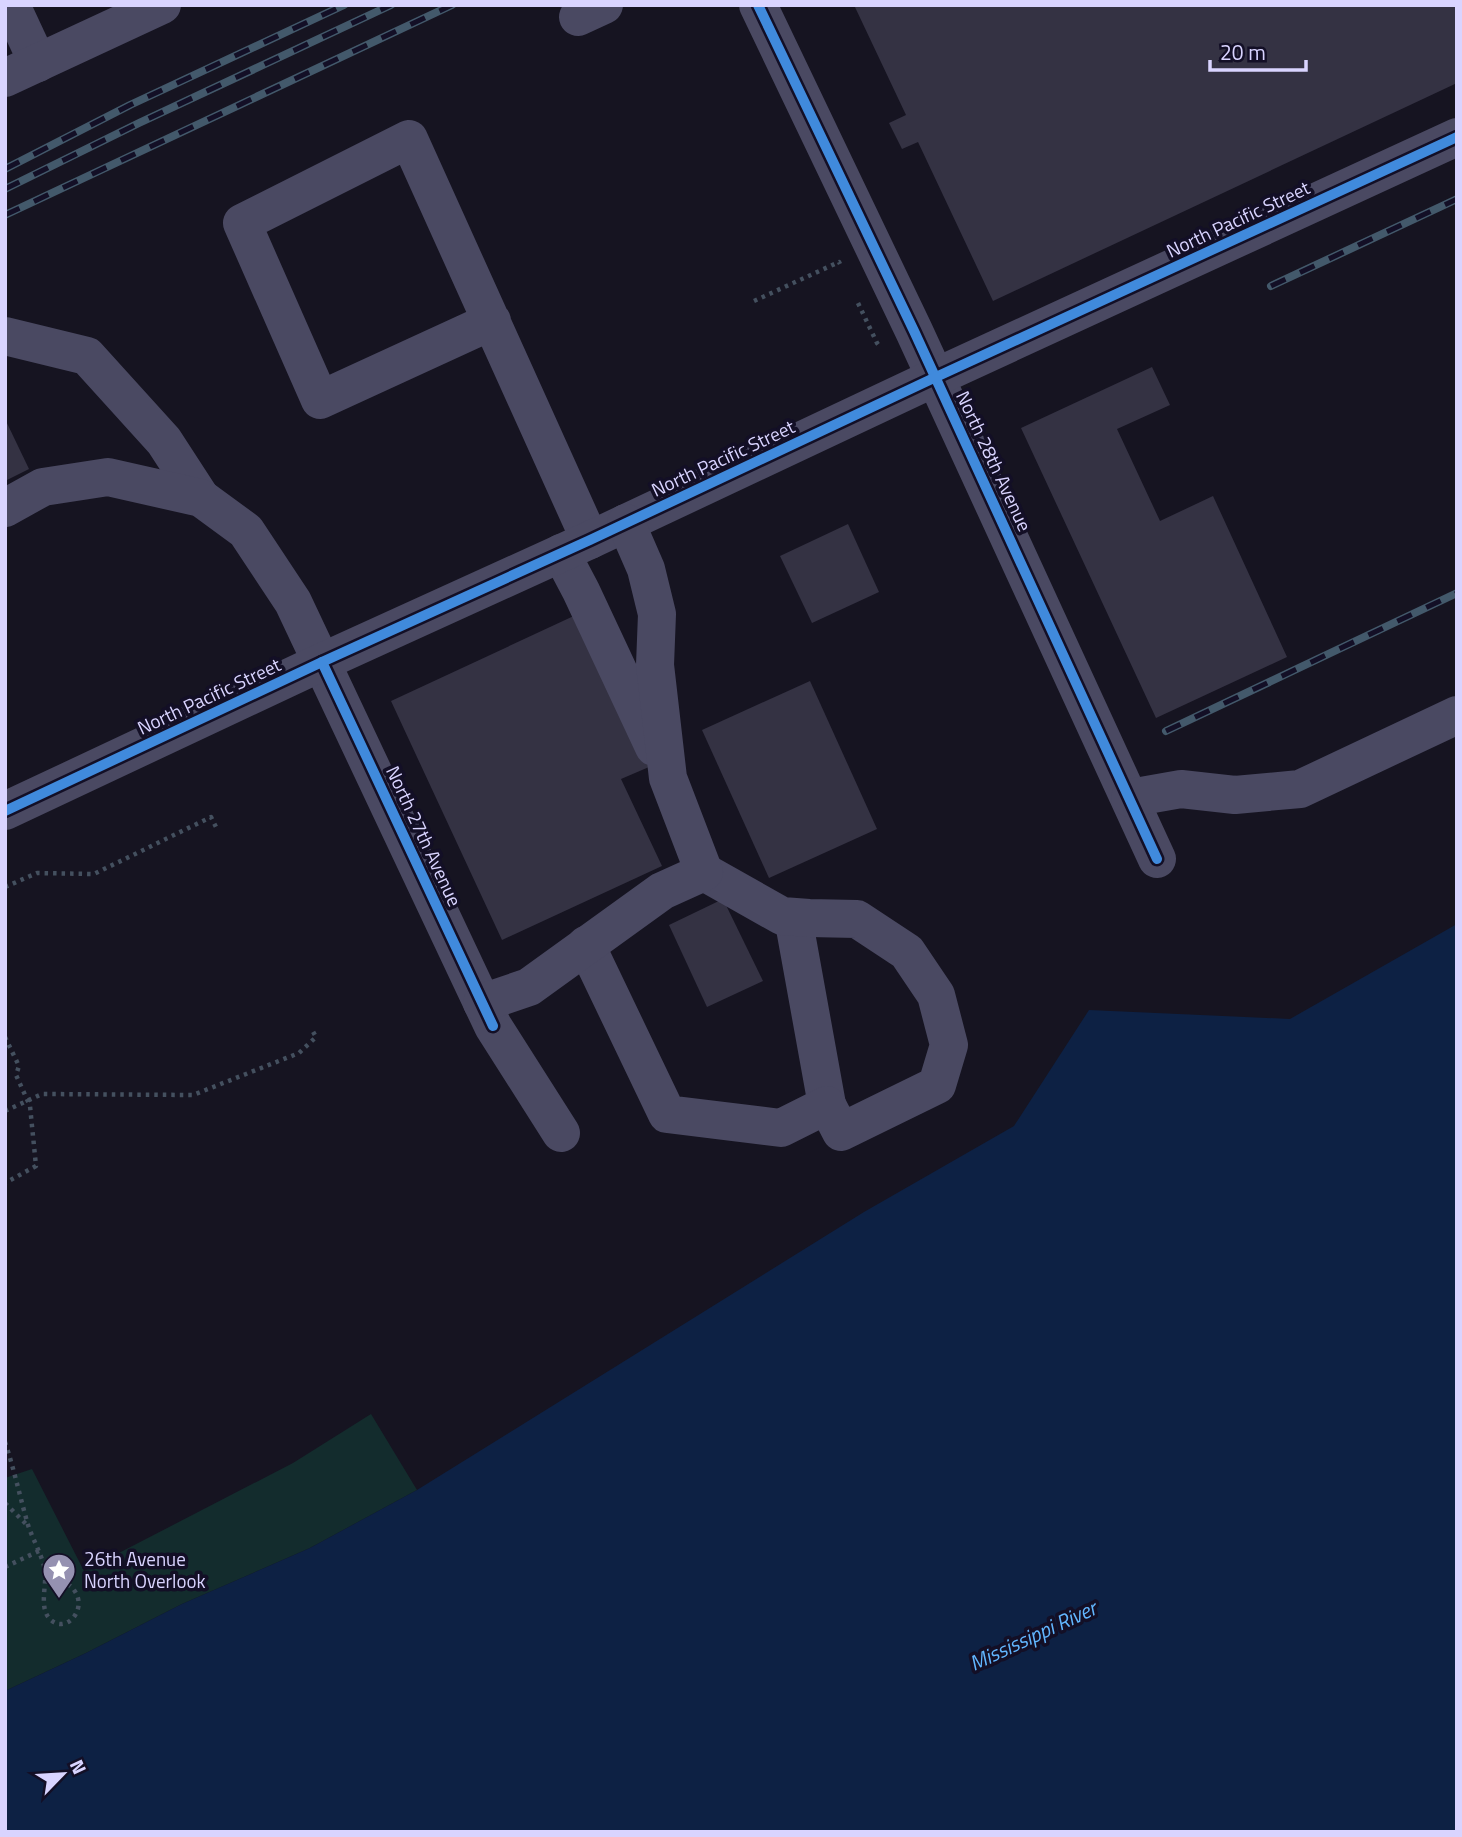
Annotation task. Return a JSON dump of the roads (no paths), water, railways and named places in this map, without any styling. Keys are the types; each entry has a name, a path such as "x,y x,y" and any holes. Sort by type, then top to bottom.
{"street":[{"path":"11,5 22,70 162,5"},
{"name":"North 28th Avenue","path":"758,5 936,377 1157,859"},
{"name":"North Pacific Street","path":"5,811 1457,137"},
{"path":"492,321 320,400 242,223 409,139 492,321 576,546 581,591 668,778 705,872 782,916 857,919 907,952 936,995 949,1045 937,1085 834,1119 781,1128 667,1114 586,945"},
{"path":"5,336 87,356 164,441 201,498"},
{"path":"5,508 43,486 108,477 201,498"},
{"name":"North 27th Avenue","path":"201,498 246,531 293,602 488,1014 561,1133"},
{"path":"626,523 646,569 657,614 655,665 668,778"},
{"path":"1130,798 1181,789 1234,795 1300,789 1457,715"},
{"path":"488,1014 662,891 705,872"},
{"path":"793,917 834,1119"}],"water":[{"name":"Mississippi River","path":"1457,924 1457,1832 5,1832 5,1691 182,1604 310,1548 417,1490 864,1212 1014,1126 1089,1010 1290,1019"}],"railway":[{"path":"5,169 130,105 344,5"},
{"path":"5,189 391,5"},
{"path":"5,215 452,5"},
{"path":"1271,286 1457,199"},
{"path":"1166,731 1457,593"}],"place":[{"name":"26th Avenue North Overlook","path":"59,1600"}]}
